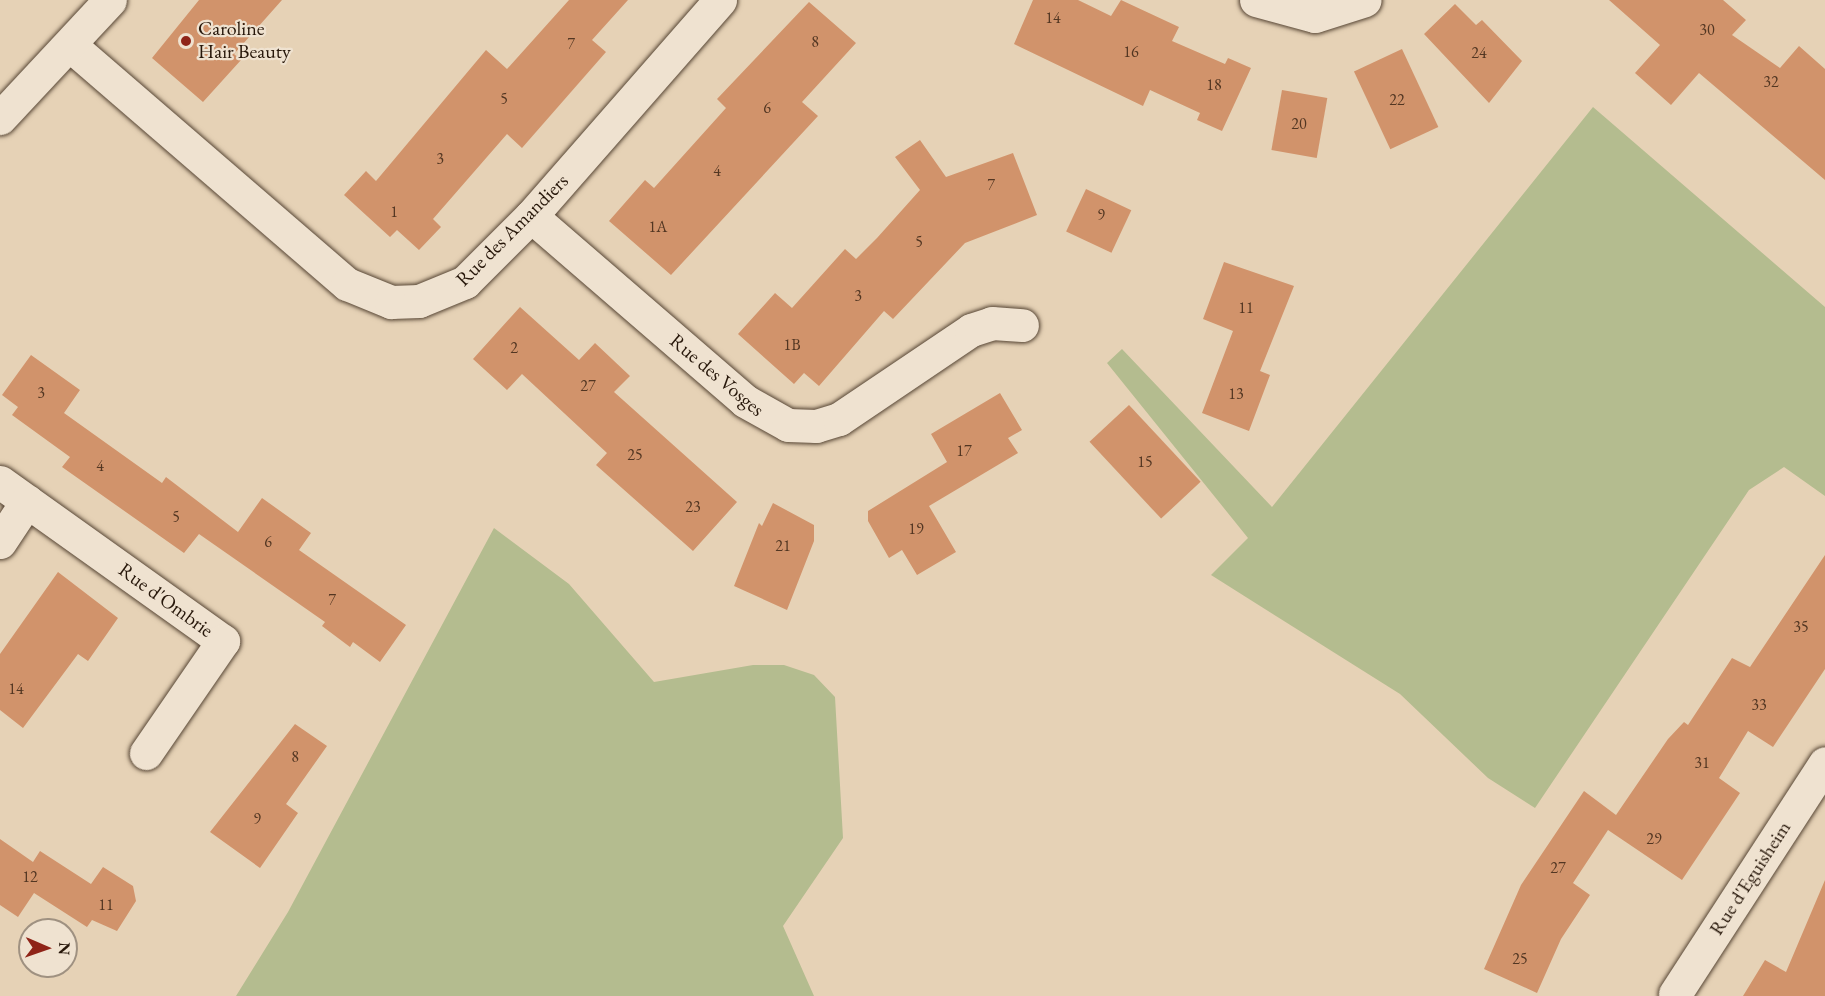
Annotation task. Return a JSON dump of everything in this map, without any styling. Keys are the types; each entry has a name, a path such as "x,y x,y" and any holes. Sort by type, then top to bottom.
{"street":[{"path":"0,118 110,0"},
{"name":"Rue des Amandiers","path":"70,45 324,266 367,295 391,302 443,295 465,282 531,216 720,0"},
{"path":"1256,0 1315,16 1365,0"},
{"name":"Rue des Vosges","path":"531,216 745,401 788,425 816,426 839,419 970,330 992,323 1022,325"},
{"name":"Rue d'Ombrie","path":"0,482 223,641 146,753"},
{"path":"0,542 27,501"},
{"name":"Rue d'Eguisheim","path":"1675,994 1825,763"}],"green space":[{"path":"1593,107 1825,307 1825,496 1784,467 1749,490 1535,808 1488,778 1400,694 1211,575 1248,538 1107,363 1122,349 1272,507"},
{"path":"494,528 569,584 654,682 753,665 784,665 814,675 835,697 843,838 783,926 814,996 236,996 288,912"}],"building":[{"path":"199,0 282,0 234,54 241,60 203,102 152,58"},
{"path":"569,0 628,0 592,40 606,52 522,148 507,134 433,219 441,227 419,250 397,230 390,237 344,195 366,171 376,181 486,50 507,69"},
{"path":"1033,0 1078,0 1111,16 1121,0 1179,27 1172,41 1225,64 1228,58 1251,68 1222,131 1197,120 1200,113 1150,90 1143,106 1014,44"},
{"path":"1609,0 1723,0 1746,20 1732,35 1780,68 1799,46 1825,69 1825,180 1699,73 1671,105 1635,73 1660,45"},
{"path":"809,2 856,43 802,102 818,116 671,275 609,221 645,180 654,188 726,108 717,99"},
{"path":"1455,4 1476,25 1482,20 1522,61 1489,103 1424,34"},
{"path":"1402,49 1438,127 1390,149 1354,71"},
{"path":"1282,90 1327,98 1317,158 1271,150"},
{"path":"920,140 946,177 1013,153 1037,215 965,243 893,319 884,311 819,386 804,373 794,384 738,334 775,293 792,308 845,249 856,259 877,238 920,190 895,157"},
{"path":"1086,189 1131,210 1111,253 1066,232"},
{"path":"1224,262 1294,286 1260,371 1270,375 1249,431 1202,413 1233,331 1203,319"},
{"path":"520,307 579,360 595,343 630,376 614,392 737,502 693,551 596,465 607,453 522,374 507,390 473,359"},
{"path":"31,355 80,390 64,413 162,483 166,477 238,532 262,498 311,533 299,550 406,625 380,662 353,642 350,647 322,626 325,622 199,534 184,553 62,467 70,457 12,415 18,407 2,395"},
{"path":"1000,393 1022,430 1008,438 1018,453 929,506 956,552 917,575 902,550 889,558 868,521 868,511 947,462 931,434"},
{"path":"1129,405 1201,482 1161,519 1090,442"},
{"path":"773,503 814,525 814,541 787,610 734,586 759,523 762,526"},
{"path":"1825,555 1825,669 1773,747 1748,731 1719,778 1740,793 1682,880 1608,830 1573,883 1590,895 1561,939 1537,993 1484,969 1521,885 1584,791 1616,815 1668,739 1684,722 1688,725 1732,658 1750,667"},
{"path":"58,572 118,618 88,661 78,654 23,728 0,710 0,654"},
{"path":"295,724 327,746 286,804 298,813 260,868 210,832"},
{"path":"0,839 33,862 40,851 91,884 103,867 133,886 136,901 117,931 92,920 87,927 78,921 78,918 73,918 34,893 18,917 0,905"},
{"path":"1825,880 1825,996 1743,996 1765,960 1786,972"}],"place":[{"name":"Caroline Hair Beauty","path":"186,41"}]}
